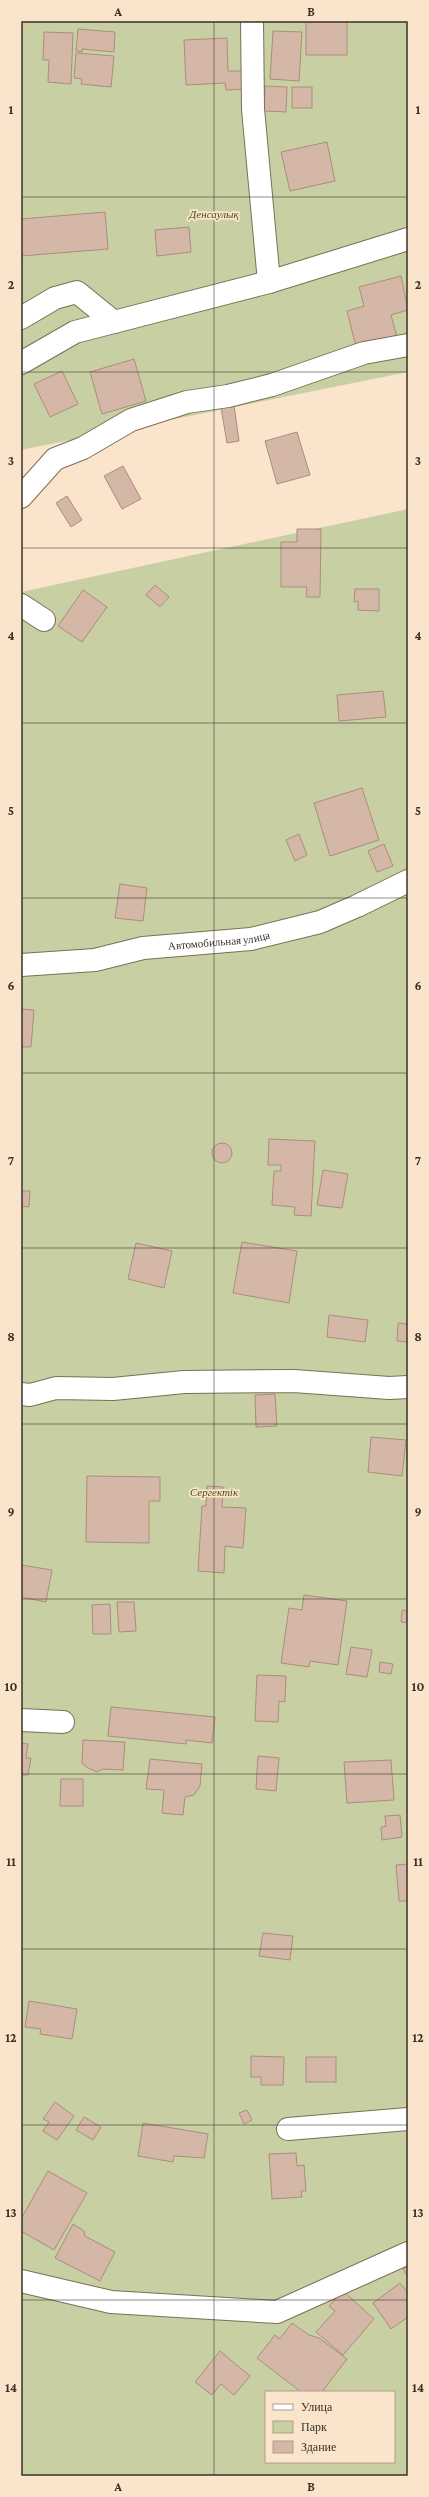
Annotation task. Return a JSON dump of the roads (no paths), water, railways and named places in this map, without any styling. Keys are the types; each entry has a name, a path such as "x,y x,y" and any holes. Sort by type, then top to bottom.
{"street":[{"path":"252,21 253,109 269,282"},
{"path":"21,362 75,332 269,282 408,239"},
{"path":"21,318 55,298 77,292 114,322"},
{"path":"21,497 55,459 83,448 131,420 187,402 228,396 272,385 364,353 408,345"},
{"path":"21,605 44,620"},
{"name":"Автомобильная улица","path":"21,965 95,960 142,948 251,939 320,922 358,906 408,881"},
{"path":"21,1394 30,1395 56,1388 113,1389 184,1382 294,1381 389,1388 408,1387"},
{"path":"21,1720 63,1722"},
{"path":"288,2129 408,2119"},
{"path":"21,2281 111,2302 277,2312 408,2252"}],"park label":[{"name":"Денсаулық","path":"214,214"},
{"name":"Сергектік","path":"214,1492"}]}
